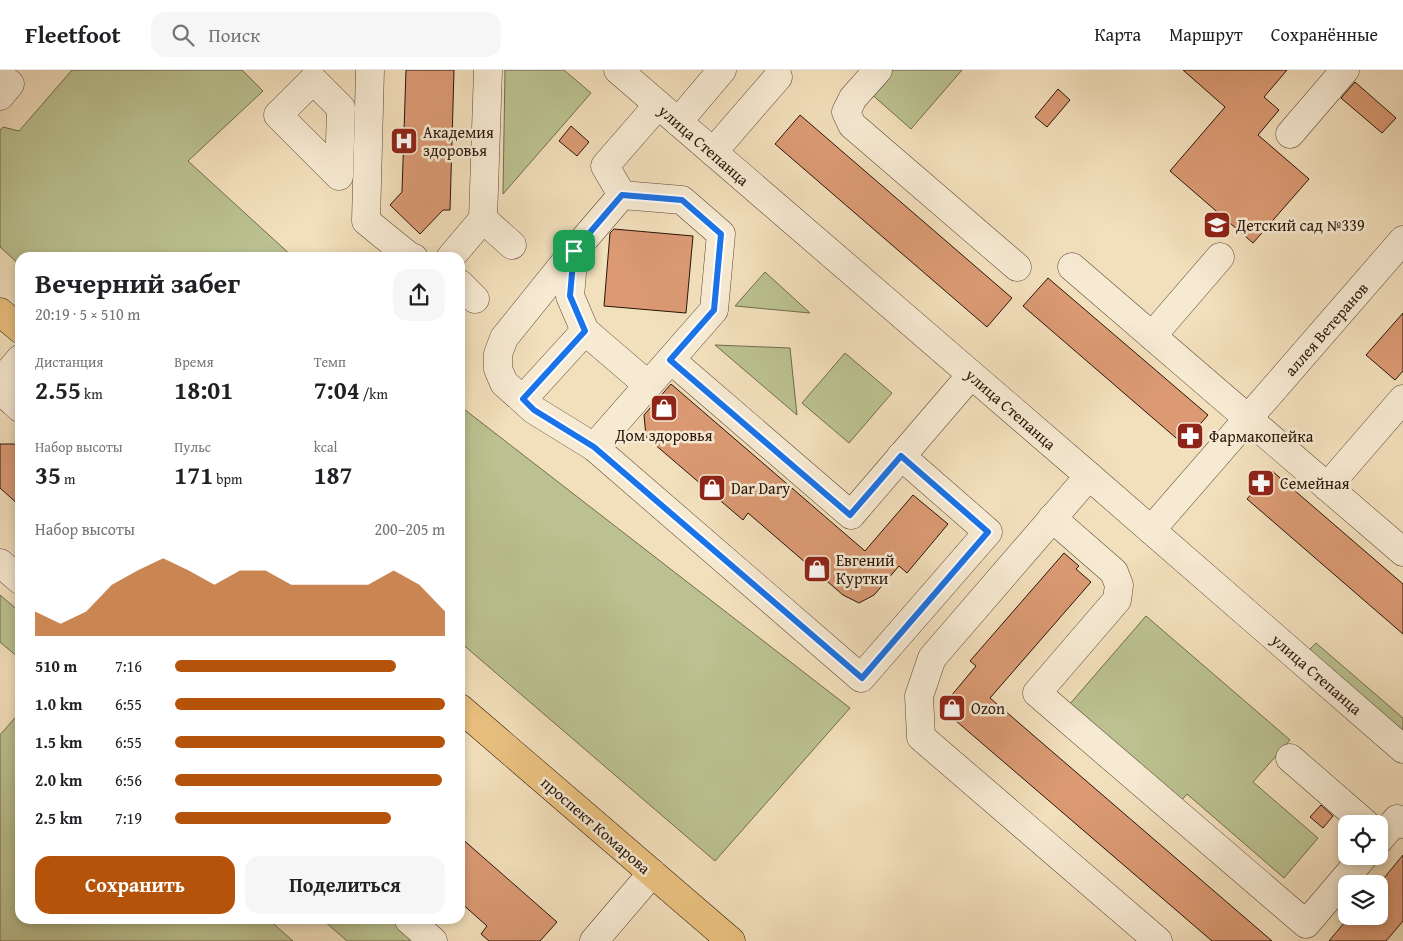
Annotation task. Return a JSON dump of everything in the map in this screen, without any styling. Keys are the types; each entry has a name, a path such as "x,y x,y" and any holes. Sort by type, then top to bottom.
{"main road":[{"path":"0,312 15,325"},
{"name":"проспект Комарова","path":"465,712 731,941"}],"street":[{"path":"370,70 366,222 404,252"},
{"path":"455,252 484,219 488,70"},
{"name":"улица Степанца","path":"618,70 1403,749"},
{"path":"622,195 604,166 722,70"},
{"path":"878,70 854,98 846,112 852,125 1017,266"},
{"path":"1290,134 1341,72"},
{"path":"0,76 10,84 0,96"},
{"path":"712,152 778,77"},
{"path":"341,108 369,103"},
{"path":"622,195 504,338 498,354 498,369 504,383 534,410 594,447 862,678 988,532 901,456"},
{"path":"594,447 714,310 721,234 682,200 622,195"},
{"path":"484,219 512,245"},
{"name":"аллея Ветеранов","path":"1151,530 1403,240"},
{"path":"574,251 570,296 585,331 648,385"},
{"path":"1152,336 1220,257"},
{"path":"1072,267 1403,552"},
{"path":"523,399 585,331"},
{"path":"670,360 850,515 971,375"},
{"path":"0,382 15,365"},
{"path":"0,390 15,404"},
{"path":"1327,487 1403,399"},
{"path":"1089,476 932,658 920,696 921,737 1158,941"},
{"path":"1052,518 1114,572 1119,585 1117,600 1037,693 1306,924 1355,865"},
{"path":"0,563 15,576"},
{"path":"1290,758 1355,815"},
{"path":"594,941 652,873"},
{"path":"414,924 434,941"}],"green space":[{"path":"72,70 242,70 263,91 188,161 288,252 15,252 15,260 0,247 0,130 3,127 19,131"},
{"path":"505,70 564,70 591,93 503,194"},
{"path":"888,70 962,70 911,129 869,92"},
{"path":"765,272 810,313 735,306"},
{"path":"715,345 790,348 797,415"},
{"path":"845,353 892,393 849,443 802,403"},
{"path":"465,410 850,708 715,861 465,646"},
{"path":"0,595 15,608 15,655 0,642"},
{"path":"1146,616 1290,740 1253,782 1318,838 1284,878 1187,794 1181,801 1069,705"},
{"path":"1316,643 1403,718 1403,735 1324,667 1310,649"},
{"path":"15,718 15,924 274,924 293,941 0,941 0,735"},
{"path":"328,924 397,924 412,937 409,941 347,941"}],"building":[{"path":"406,70 454,70 450,210 443,210 420,234 390,205 402,192"},
{"path":"1183,70 1287,70 1264,97 1279,110 1258,135 1309,179 1253,243 1170,171 1225,107"},
{"path":"1355,82 1396,118 1382,133 1341,98"},
{"path":"1058,89 1070,100 1047,127 1035,117"},
{"path":"800,115 1012,298 987,327 775,144"},
{"path":"571,126 589,142 577,156 559,141"},
{"path":"614,229 693,236 686,313 604,306 610,233"},
{"path":"1048,278 1208,415 1183,444 1023,306"},
{"path":"1403,313 1403,371 1395,380 1366,355"},
{"path":"671,384 865,551 913,495 948,524 907,573 899,566 874,595 859,603 843,595 748,513 743,520 646,437 644,415"},
{"path":"0,444 14,444 15,502 0,488"},
{"path":"1272,471 1403,584 1403,634 1247,499"},
{"path":"1064,553 1079,566 1076,569 1091,582 990,698 1272,941 1212,941 941,708 976,666 970,661"},
{"path":"1321,805 1333,816 1323,828 1310,817"},
{"path":"465,841 557,922 540,941 489,941 481,934 487,926 465,906"},
{"path":"1403,855 1403,921 1386,941 1329,941 1342,925 1388,925 1388,875 1386,875"}],"place":[{"name":"Академия здоровья","path":"404,141"},
{"name":"Детский сад №339","path":"1217,225"},
{"name":"Дом здоровья","path":"664,408"},
{"name":"Фармакопейка","path":"1190,436"},
{"name":"Семейная","path":"1261,483"},
{"name":"Dar Dary","path":"712,488"},
{"name":"Евгений Куртки","path":"817,569"},
{"name":"Ozon","path":"952,708"}],"route":[{"path":"622,195 682,200 721,234 714,310 670,360 850,515 901,456 988,532 862,678 594,447 534,410 523,399 585,331 570,296 574,251 622,195"}]}
